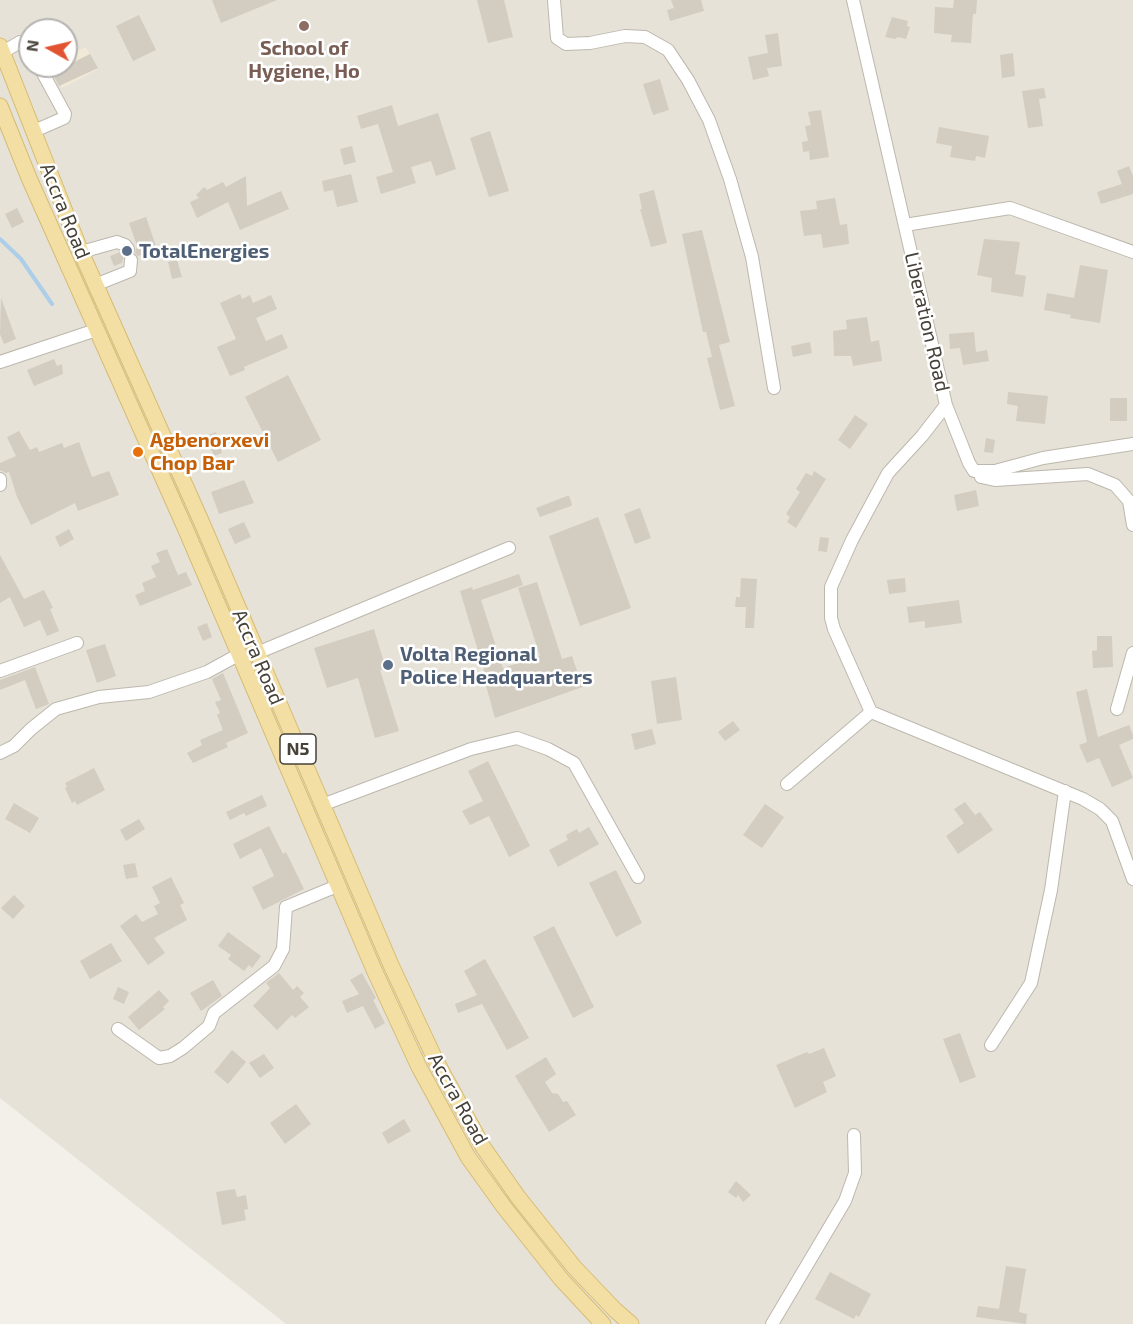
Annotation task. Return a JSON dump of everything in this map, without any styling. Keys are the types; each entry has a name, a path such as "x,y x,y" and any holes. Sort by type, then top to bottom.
{"main road":[{"name":"Accra Road","path":"1,49 95,285 202,523 387,955 430,1048 483,1147 518,1197 574,1267 631,1324"},
{"name":"Accra Road","path":"0,106 29,178 186,530 338,886 419,1067 468,1157 561,1279 603,1324"}],"street":[{"path":"554,0 557,38 566,44 590,44 626,36 645,37 668,50 688,80 709,120 730,179 752,257 774,388"},
{"name":"Liberation Road","path":"853,0 946,405 922,436 888,473 852,540 831,587 831,618 834,629 871,712"},
{"path":"1,49 18,43"},
{"path":"34,131 64,118 65,114 46,78"},
{"path":"905,225 1010,208 1133,252"},
{"path":"81,252 117,242 126,245 130,271 95,285"},
{"path":"0,362 96,330"},
{"path":"946,405 969,464 982,478 995,480 1088,474 1114,486 1129,501 1133,525"},
{"path":"974,471 995,471 1043,458 1133,444"},
{"path":"0,478 0,485"},
{"path":"256,653 509,548"},
{"path":"0,671 77,643"},
{"path":"1117,709 1133,653"},
{"path":"0,753 14,746 31,729 56,710 99,698 149,692 207,672 238,655"},
{"path":"787,784 871,712 1065,791 1100,809 1112,821 1133,879"},
{"path":"322,805 471,749 517,738 548,749 574,763 638,877"},
{"path":"991,1045 1031,983 1051,890 1065,791"},
{"path":"118,1029 159,1058 170,1056 183,1048 209,1026 214,1013 274,966 284,949 286,907 338,886"},
{"path":"772,1324 845,1201 855,1173 854,1135"}],"shaded area":[{"path":"0,0 1133,0 1133,1324 286,1324 0,1098"},
{"path":"86,47 97,70 62,88 57,78 78,78 78,51"}],"building":[{"path":"212,0 277,0 221,23"},
{"path":"477,0 504,0 513,37 488,43"},
{"path":"671,0 701,0 704,11 670,21 667,10 674,8"},
{"path":"954,0 977,0 976,14 973,14 971,43 951,42 952,35 934,33 935,7 953,8"},
{"path":"139,15 156,50 133,61 116,26"},
{"path":"892,17 908,21 907,26 910,27 906,39 885,37"},
{"path":"778,33 782,66 767,68 769,76 753,80 748,57 768,53 765,35"},
{"path":"1013,53 1015,76 1002,78 1000,55"},
{"path":"90,54 98,68 78,77 78,60"},
{"path":"55,78 76,78 59,86"},
{"path":"660,79 669,110 653,115 643,84"},
{"path":"1044,88 1046,98 1039,99 1043,126 1028,128 1022,91"},
{"path":"392,105 398,126 438,113 456,169 436,176 431,161 411,167 416,183 381,194 376,177 393,172 378,124 361,129 357,116"},
{"path":"821,110 829,157 810,160 809,151 803,152 802,142 808,141 805,126 811,125 808,112"},
{"path":"939,127 989,136 985,158 976,156 975,161 950,157 952,146 936,143"},
{"path":"490,131 509,191 489,197 470,138"},
{"path":"352,146 356,162 344,165 340,149"},
{"path":"1129,166 1133,176 1133,194 1101,204 1097,192 1122,184 1117,171"},
{"path":"351,174 358,202 337,207 333,190 324,192 322,181"},
{"path":"246,176 247,206 281,191 289,209 240,230 228,202 197,218 190,202 199,198 196,195 204,187 207,190 223,182 226,187"},
{"path":"654,190 667,243 651,247 640,209 642,209 639,194"},
{"path":"835,198 840,225 847,224 849,244 823,248 821,234 804,236 800,211 817,209 816,201"},
{"path":"17,208 24,222 12,228 5,214"},
{"path":"146,217 157,249 138,256 135,253 137,246 129,223"},
{"path":"702,230 730,342 719,345 735,406 720,410 707,358 712,357 706,332 703,332 682,234"},
{"path":"984,239 1020,242 1015,274 1026,276 1023,297 991,292 992,278 977,275"},
{"path":"120,252 124,256 122,263 114,266 110,256"},
{"path":"177,260 182,277 172,279 168,262"},
{"path":"1080,265 1108,270 1100,323 1070,318 1071,315 1044,310 1047,293 1074,298"},
{"path":"240,294 242,299 250,295 253,303 271,295 277,309 256,318 266,341 282,334 288,348 244,367 245,370 230,376 217,347 236,339 220,303"},
{"path":"1,298 16,339 4,344 0,334"},
{"path":"867,317 871,342 879,340 882,361 853,366 851,356 834,356 833,331 847,329 846,320"},
{"path":"974,332 976,352 987,350 989,361 963,365 960,348 950,349 949,334"},
{"path":"810,342 812,353 793,357 791,346"},
{"path":"54,359 57,366 62,364 63,374 34,386 27,370"},
{"path":"288,375 321,440 278,462 245,397"},
{"path":"1008,392 1048,396 1045,424 1016,421 1018,406 1007,404"},
{"path":"1110,398 1127,398 1127,421 1110,421"},
{"path":"855,415 868,424 850,449 838,440"},
{"path":"19,431 30,450 37,447 39,452 62,443 64,448 79,442 92,477 109,471 119,495 78,511 75,503 31,525 17,497 9,472 0,470 0,463 16,456 7,437"},
{"path":"216,432 222,453 214,456 206,436"},
{"path":"986,438 995,440 993,453 984,452"},
{"path":"814,471 826,479 796,528 787,522 790,517 786,514 800,492 796,489 806,473 812,476"},
{"path":"244,480 254,503 219,514 211,492"},
{"path":"976,490 979,506 957,511 954,495"},
{"path":"569,496 571,506 540,517 536,508"},
{"path":"640,508 651,538 635,544 624,514"},
{"path":"598,517 631,608 580,626 549,536"},
{"path":"244,522 251,537 235,544 228,529"},
{"path":"69,529 74,539 60,547 55,537"},
{"path":"820,537 829,538 827,552 818,551"},
{"path":"167,549 178,575 186,572 192,585 140,606 135,595 145,591 142,583 156,577 151,566 160,562 156,553"},
{"path":"0,555 24,599 44,590 53,608 50,609 59,631 47,636 40,620 24,627 10,597 0,603"},
{"path":"519,574 523,585 481,600 503,668 540,656 518,588 537,582 562,659 572,656 578,674 585,671 591,684 495,718 483,675 485,674 460,591 472,587 473,590"},
{"path":"741,578 757,579 754,628 745,628 746,607 735,607 736,597 740,597"},
{"path":"905,578 906,592 889,594 887,580"},
{"path":"959,600 962,623 925,628 925,621 909,623 907,607"},
{"path":"207,623 212,637 203,641 197,627"},
{"path":"374,629 386,669 380,670 399,731 375,738 358,678 327,688 314,648"},
{"path":"1097,636 1112,636 1113,667 1093,668 1092,651 1097,650"},
{"path":"105,644 116,676 97,683 86,650"},
{"path":"35,667 49,704 36,709 25,680 0,690 0,680"},
{"path":"223,673 248,733 226,743 228,747 193,763 187,753 202,745 200,740 223,730 215,702 221,700 212,679"},
{"path":"676,677 682,720 657,724 651,681"},
{"path":"1087,689 1098,737 1129,725 1133,735 1133,739 1119,745 1133,778 1112,787 1099,758 1087,763 1079,745 1087,742 1076,692"},
{"path":"733,721 740,730 725,741 718,732"},
{"path":"652,729 656,744 635,750 631,734"},
{"path":"488,761 530,846 509,857 489,816 470,825 462,811 483,801 468,771"},
{"path":"94,768 105,790 77,805 75,801 72,803 65,783"},
{"path":"262,795 267,806 246,816 244,813 230,820 226,812"},
{"path":"965,802 975,815 980,812 993,830 958,854 946,836 964,823 954,809"},
{"path":"14,803 39,818 30,833 5,819"},
{"path":"765,804 784,817 762,848 743,835"},
{"path":"139,819 145,829 126,841 120,830"},
{"path":"269,826 283,854 286,852 304,889 263,910 252,887 274,876 261,848 240,859 233,844"},
{"path":"589,827 599,844 558,867 549,850 568,840 566,835 577,829 579,833"},
{"path":"135,863 138,877 126,879 123,865"},
{"path":"616,870 642,923 616,937 589,883"},
{"path":"171,877 184,903 180,905 187,920 154,938 165,953 148,965 120,926 136,914 142,922 158,914 154,906 160,903 152,887"},
{"path":"14,895 25,906 13,919 1,908"},
{"path":"554,926 594,1007 573,1018 533,937"},
{"path":"228,932 261,956 252,968 249,965 244,971 228,959 231,955 218,946"},
{"path":"111,943 122,961 90,979 80,961"},
{"path":"485,959 529,1038 507,1050 482,1004 458,1013 455,1004 477,995 464,971"},
{"path":"279,973 293,990 297,986 304,993 300,997 309,1007 295,1018 292,1015 277,1030 253,1006 270,988 266,983"},
{"path":"362,973 376,998 373,1000 385,1023 375,1029 363,1006 347,1013 342,1001 359,994 350,980"},
{"path":"213,980 222,996 201,1011 190,993"},
{"path":"118,987 129,992 124,1004 113,999"},
{"path":"159,990 169,1001 163,1007 165,1009 139,1030 128,1017"},
{"path":"960,1033 976,1077 960,1083 943,1039"},
{"path":"824,1048 836,1076 823,1082 827,1092 795,1108 776,1065 807,1052 809,1054"},
{"path":"232,1050 246,1062 228,1084 214,1072"},
{"path":"264,1054 274,1068 260,1078 249,1063"},
{"path":"546,1057 556,1074 545,1082 552,1093 558,1094 563,1102 567,1101 576,1115 549,1132 515,1076"},
{"path":"296,1104 311,1124 285,1144 270,1123"},
{"path":"404,1119 411,1131 388,1144 382,1133"},
{"path":"736,1181 751,1195 743,1202 738,1195 736,1198 728,1192"},
{"path":"235,1189 237,1197 246,1195 248,1209 244,1210 246,1220 222,1225 216,1192"},
{"path":"1006,1266 1026,1269 1019,1312 1027,1314 1026,1324 976,1317 978,1306 999,1309"},
{"path":"830,1272 871,1294 859,1317 856,1315 854,1319 815,1299"}],"waterway":[{"path":"0,239 21,259 52,304"}],"place":[{"name":"School of Hygiene, Ho","path":"304,26"},
{"name":"TotalEnergies","path":"127,251"},
{"name":"Agbenorxevi Chop Bar","path":"138,452"},
{"name":"Volta Regional Police Headquarters","path":"388,665"}]}
